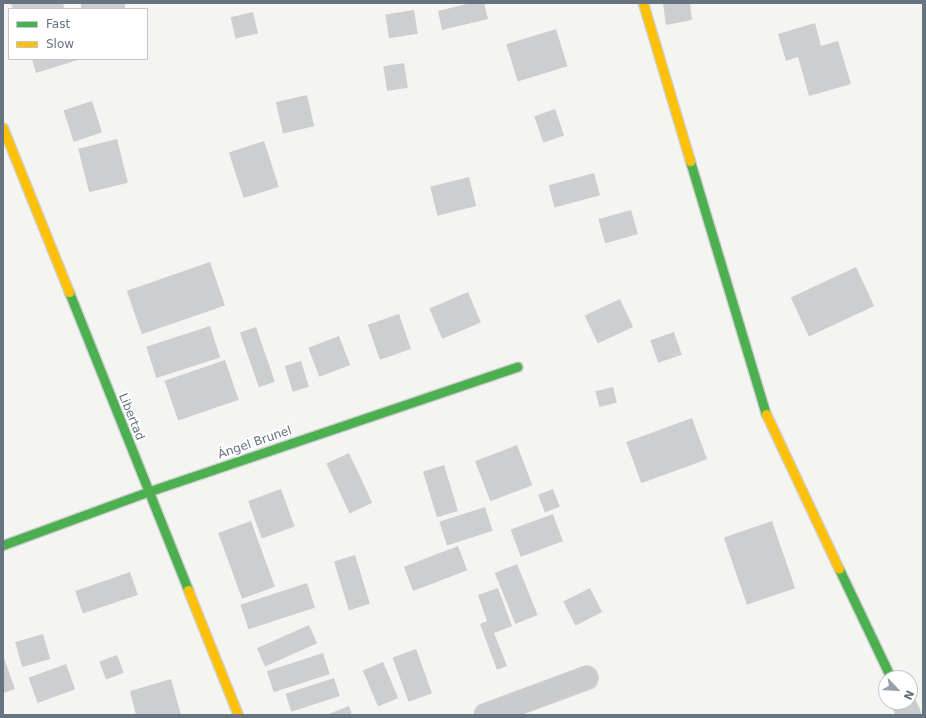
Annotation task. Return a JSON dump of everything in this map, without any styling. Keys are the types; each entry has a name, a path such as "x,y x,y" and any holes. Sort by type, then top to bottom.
{"street":[{"path":"643,3 768,422 887,670"},
{"name":"Libertad","path":"3,128 147,492 238,715"},
{"name":"Ángel Brunel","path":"3,545 147,492 517,367"},
{"path":"486,715 586,678"}],"building":[{"path":"11,3 63,3 64,8 13,8"},
{"path":"81,3 125,3 125,8 81,8"},
{"path":"471,3 484,3 488,19 442,30 438,11"},
{"path":"663,3 690,3 692,20 666,25"},
{"path":"414,10 418,34 389,38 385,15"},
{"path":"253,12 258,33 236,39 231,17"},
{"path":"815,23 821,46 838,41 851,84 809,96 798,57 786,61 778,34"},
{"path":"556,29 567,66 518,81 506,44"},
{"path":"32,60 78,60 36,73"},
{"path":"404,63 408,88 387,91 383,66"},
{"path":"307,95 314,126 283,133 276,102"},
{"path":"92,101 102,132 74,142 63,110"},
{"path":"555,109 564,135 543,143 534,116"},
{"path":"117,139 128,183 89,192 78,149"},
{"path":"264,141 279,187 244,198 229,152"},
{"path":"594,173 600,195 555,207 549,185"},
{"path":"469,177 476,206 437,216 430,187"},
{"path":"631,210 638,234 605,243 598,219"},
{"path":"210,262 225,305 142,334 127,291"},
{"path":"856,267 874,306 809,336 791,297"},
{"path":"468,292 481,322 442,339 429,308"},
{"path":"620,299 633,327 598,344 585,315"},
{"path":"399,314 411,349 380,360 368,325"},
{"path":"210,326 220,357 156,378 146,347"},
{"path":"256,327 275,382 259,387 240,333"},
{"path":"674,332 682,355 658,363 650,340"},
{"path":"339,336 350,365 319,377 308,348"},
{"path":"225,360 239,400 178,421 164,381"},
{"path":"301,361 309,387 293,392 285,366"},
{"path":"613,387 617,403 599,407 596,391"},
{"path":"692,418 707,459 641,483 626,442"},
{"path":"517,445 532,485 490,501 475,461"},
{"path":"349,453 372,503 350,513 326,464"},
{"path":"444,465 458,511 437,517 423,471"},
{"path":"281,489 295,527 262,539 248,501"},
{"path":"553,489 560,507 545,512 538,495"},
{"path":"485,507 493,531 447,546 439,522"},
{"path":"553,514 563,541 521,557 511,529"},
{"path":"251,521 275,587 242,599 218,533"},
{"path":"772,521 795,588 747,605 724,538"},
{"path":"458,546 467,570 413,591 404,567"},
{"path":"355,555 370,604 349,610 334,561"},
{"path":"517,564 538,615 515,624 495,573"},
{"path":"130,572 138,595 83,614 75,591"},
{"path":"307,583 315,608 248,629 240,605"},
{"path":"498,588 512,626 494,633 507,666 497,670 480,624 487,621 478,595"},
{"path":"590,588 602,612 576,626 563,602"},
{"path":"309,625 317,643 265,666 257,648"},
{"path":"43,634 50,659 22,667 15,642"},
{"path":"416,649 432,693 409,702 393,658"},
{"path":"323,653 330,674 274,692 267,671"},
{"path":"3,655 15,689 3,693"},
{"path":"117,655 124,673 106,680 99,662"},
{"path":"383,662 398,698 378,706 363,671"},
{"path":"66,664 75,689 38,703 28,678"},
{"path":"334,678 340,696 291,712 285,694"},
{"path":"171,679 181,715 136,715 130,691"},
{"path":"349,706 352,715 326,715"}],"traffic: fast":[{"path":"690,161 766,414"},
{"path":"69,292 188,590"},
{"path":"3,545 147,492 517,367"},
{"path":"839,569 887,670"}],"traffic: slow":[{"path":"643,3 690,161"},
{"path":"3,128 69,292"},
{"path":"766,414 839,569"},
{"path":"188,590 238,715"}]}
